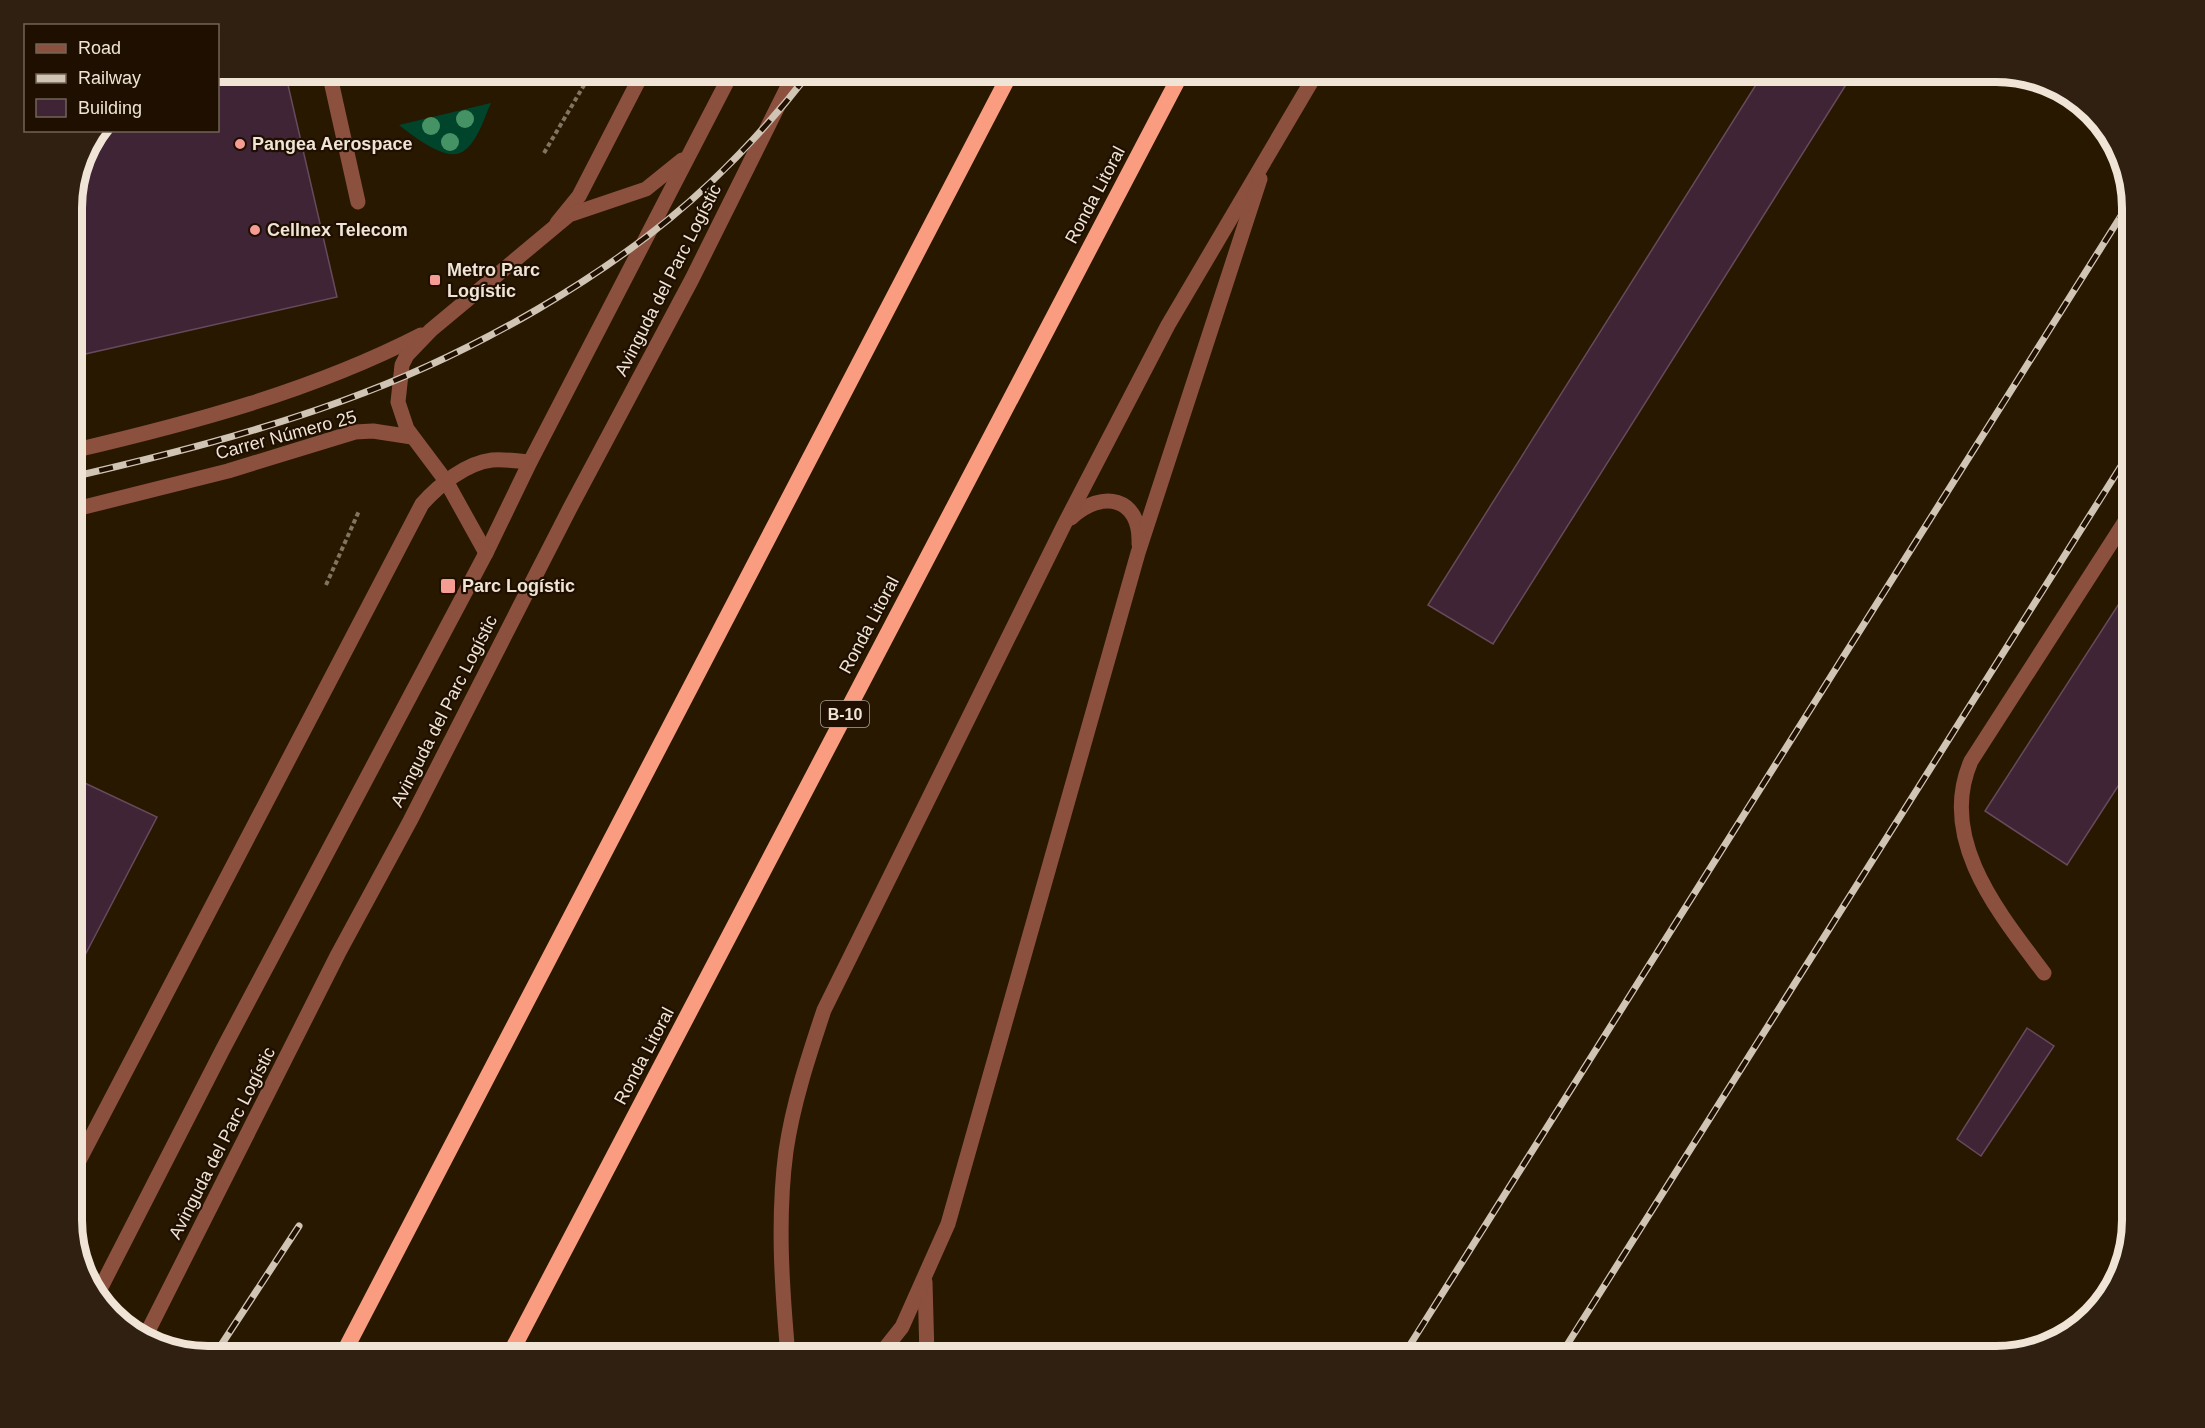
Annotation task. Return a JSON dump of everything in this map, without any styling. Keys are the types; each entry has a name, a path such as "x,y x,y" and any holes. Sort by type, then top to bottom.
{"highway":[{"path":"347,1346 1006,82"},
{"name":"Ronda Litoral","path":"514,1346 1177,82"}],"street":[{"path":"331,82 358,202"},
{"name":"Avinguda del Parc Logístic","path":"412,437 400,409 399,377 407,355 431,330 528,252 553,228 579,196 638,82"},
{"name":"Avinguda del Parc Logístic","path":"102,1286 228,1038 486,553 530,462 727,82"},
{"name":"Avinguda del Parc Logístic","path":"149,1330 338,954 410,821 564,520 692,279 790,82"},
{"path":"787,1346 782,1286 786,1150 806,1065 824,1010 1064,525 1168,325 1311,82"},
{"path":"887,1346 902,1327 948,1224 1138,553 1269,150"},
{"name":"Avinguda del Parc Logístic","path":"553,228 580,210 627,198 646,189 665,177 691,153"},
{"name":"Avinguda del Parc Logístic","path":"83,448 314,383 361,364 431,330"},
{"name":"Carrer Número 25","path":"83,507 260,462 355,432 412,437"},
{"path":"412,437 446,481 486,553"},
{"path":"83,1153 366,607 422,504 446,481 491,460 530,462"},
{"path":"1064,525 1083,507 1100,500 1112,501 1124,506 1134,519 1139,534 1138,553"},
{"path":"2044,973 2002,917 1976,870 1960,820 1963,778 1971,761 2122,526"},
{"path":"925,1279 927,1346"}],"path":[{"path":"544,153 586,82"},
{"path":"326,585 359,511"}],"green space":[{"path":"491,103 472,143 462,152 455,154 429,146 399,125"}],"building":[{"path":"219,82 287,82 337,297 83,355 83,201 87,176 99,146 109,132 219,132"},
{"path":"1758,82 1848,82 1493,644 1428,605"},
{"path":"2122,599 2122,780 2067,865 1985,811"},
{"path":"83,782 157,817 83,959"},
{"path":"2027,1028 2054,1046 1981,1156 1957,1139"}],"railway":[{"path":"83,474 208,443 309,413 390,382 488,337 584,281 672,217 737,157 802,82"},
{"path":"1409,1346 2122,214"},
{"path":"1566,1346 2122,464"},
{"path":"221,1346 299,1226"}],"place":[{"name":"Pangea Aerospace","path":"240,144"},
{"name":"Cellnex Telecom","path":"255,230"},
{"name":"Metro Parc Logístic","path":"435,280"},
{"name":"Parc Logístic","path":"448,586"}]}
